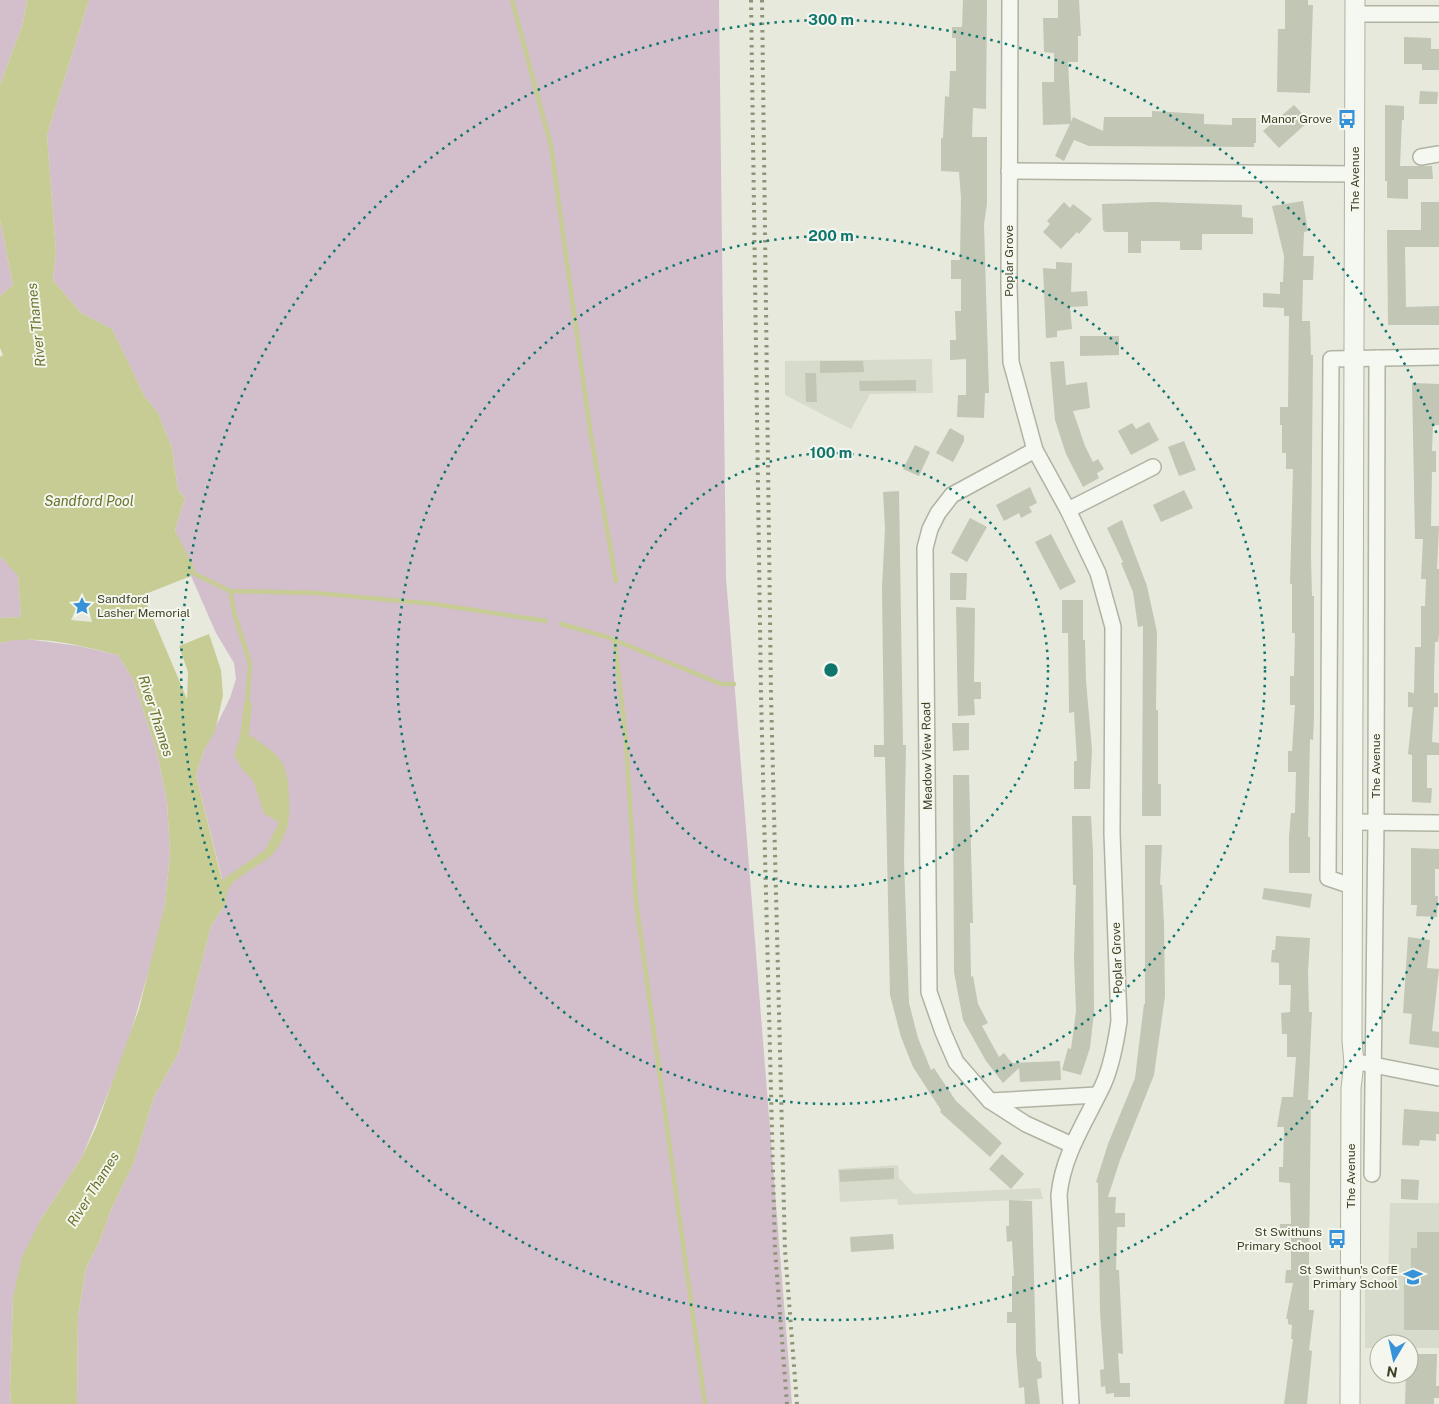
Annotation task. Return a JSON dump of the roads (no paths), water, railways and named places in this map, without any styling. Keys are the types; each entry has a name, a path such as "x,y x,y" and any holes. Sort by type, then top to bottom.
{"street":[{"name":"Poplar Grove","path":"1010,0 1011,362 1035,450 1068,510 1098,573 1113,627 1112,833 1119,1021 1107,1074 1072,1145 1060,1181 1059,1195 1071,1404"},
{"path":"1355,7 1439,14"},
{"name":"The Avenue","path":"1355,7 1354,888 1352,1041 1363,1064"},
{"path":"1421,157 1439,154"},
{"path":"1010,171 1354,174"},
{"path":"1354,888 1328,878 1331,359 1439,357"},
{"name":"The Avenue","path":"1372,1174 1363,1064 1376,822 1377,358"},
{"name":"Meadow View Road","path":"1035,450 952,495 938,513 930,529 925,548 930,992 942,1032 956,1062 990,1102 1026,1124 1072,1145"},
{"path":"1068,510 1153,467"},
{"path":"1354,822 1439,823"},
{"path":"1363,1064 1439,1078"},
{"name":"The Avenue","path":"1350,1404 1351,1088 1363,1064"},
{"path":"990,1102 1097,1096"}],"water":[{"path":"27,0 89,0 47,135 56,252 53,280 81,313 112,329 145,397 158,413 172,448 178,490 185,498 175,530 195,569 191,576 143,595 187,699 188,672 179,646 209,634 221,670 223,695 215,732 205,748 196,775 222,880 265,850 279,822 264,814 253,780 242,769 234,755 240,737 244,703 248,700 252,703 249,735 274,753 283,765 289,795 287,830 281,843 263,862 230,886 226,903 211,926 179,1052 154,1097 134,1162 111,1210 99,1243 86,1268 78,1316 77,1404 11,1404 13,1297 22,1257 41,1219 82,1157 96,1127 139,1009 165,904 170,854 167,801 157,752 133,679 118,655 44,640 14,640 0,643 0,618 21,617 18,576 0,556 0,357 3,355 0,348 0,296 13,285 0,220 0,85 23,23","holes":["80,601 87,604 92,622 71,620"]}],"waterway":[{"path":"512,0 551,146 590,430 616,581"},
{"path":"189,571 230,591 316,593 434,604 546,621"},
{"path":"230,591 235,616 250,663 247,705"},
{"path":"561,624 607,637 721,684 734,684"},
{"path":"615,642 626,740 636,901 705,1404"}],"railway":[{"path":"751,0 761,695 775,1250 787,1404"},
{"path":"762,0 771,695 785,1250 797,1404"}],"place":[{"name":"Manor Grove","path":"1347,119"},
{"name":"Sandford Lasher Memorial","path":"82,606"},
{"name":"St Swithuns Primary School","path":"1337,1239"},
{"name":"St Swithun's CofE Primary School","path":"1413,1277"}],"water label":[{"name":"River Thames","path":"36,325"},
{"name":"Sandford Pool","path":"89,501"},
{"name":"River Thames","path":"156,716"},
{"name":"River Thames","path":"93,1189"}]}
